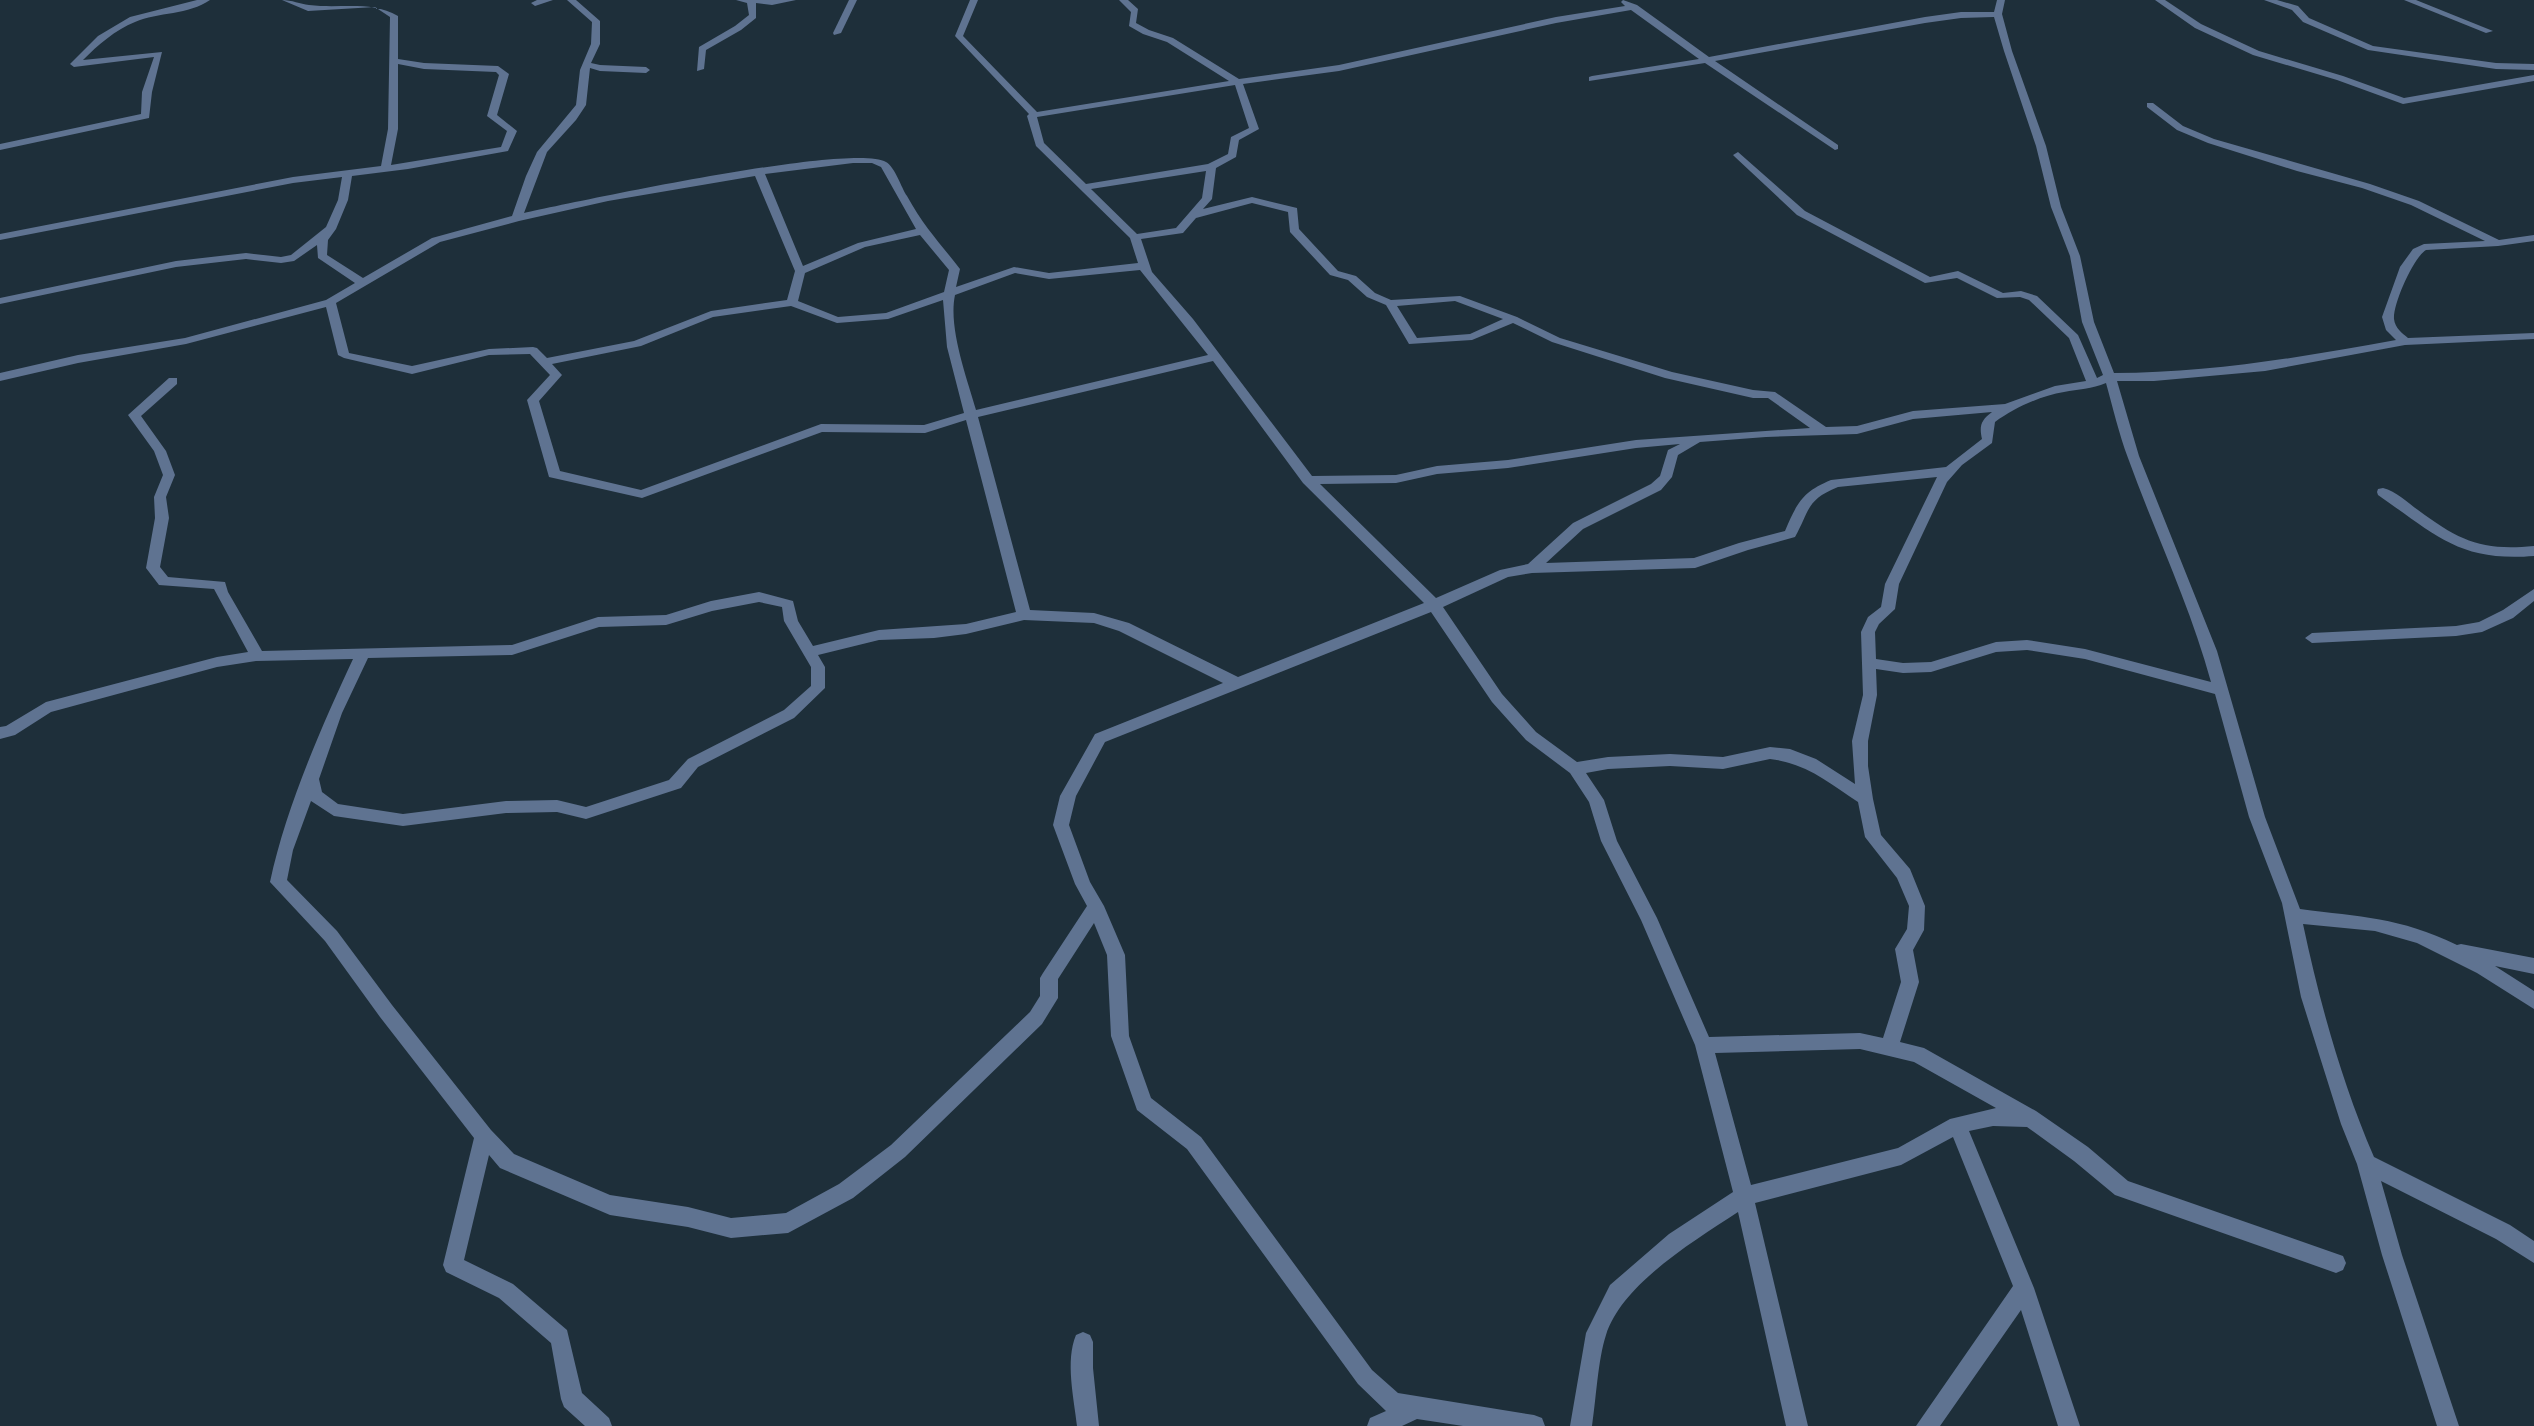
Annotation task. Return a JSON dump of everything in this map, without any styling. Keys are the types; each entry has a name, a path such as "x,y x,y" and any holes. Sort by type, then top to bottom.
{"street":[{"path":"0,147 146,116 147,92 159,54 74,64 101,38 133,19 206,0"},
{"path":"286,0 308,8 377,4 395,17 393,129 386,167"},
{"path":"535,3 549,0"},
{"path":"517,219 542,151 573,120 586,92 582,77 586,64 594,54 597,37 596,21 571,0"},
{"path":"740,0 792,0"},
{"path":"837,33 853,0"},
{"path":"973,0 959,36 1035,115"},
{"path":"1083,188 1210,167 1233,155 1234,139 1254,129 1238,82 1170,40 1146,32 1132,24 1136,11 1123,0"},
{"path":"1623,0 1835,147"},
{"path":"2001,0 1998,14 2008,51 2041,146 2056,207 2075,256 2088,322 2110,377 2133,456 2210,651 2257,817 2280,870 2294,916 2310,997 2350,1124 2367,1164 2392,1255 2448,1426"},
{"path":"2159,0 2198,26 2256,53 2323,72 2403,101 2534,78"},
{"path":"2268,0 2295,8 2306,20 2371,48 2496,66 2534,67"},
{"path":"2408,0 2489,31"},
{"path":"700,69 702,49 738,28 753,16 751,1"},
{"path":"1634,8 1556,20 1339,68 1032,116 1039,144 1135,237 1147,273 1189,321 1308,480 1434,605 1497,698 1531,736 1575,769 1596,800 1609,841 1649,918 1704,1045 1744,1196 1797,1426"},
{"path":"1592,79 1925,20 1960,15 1998,14"},
{"path":"1556,20 1609,16 1637,19 1660,26"},
{"path":"0,237 247,188 505,149 512,131 506,123 497,121 492,116 504,74 498,69 424,66 395,61"},
{"path":"586,64 600,68 646,70"},
{"path":"2150,105 2180,128 2211,141 2301,170 2366,186 2415,203 2498,243"},
{"path":"1738,155 1801,213 1929,281 1958,274 2001,296 2021,294 2033,298 2074,337 2093,384"},
{"path":"0,377 78,359 186,340 330,302 436,240 517,219 608,198 759,172 854,160 874,160 885,165 933,248 955,269 947,305 953,347 1024,615"},
{"path":"1135,237 1179,231 1208,199 1210,167"},
{"path":"759,172 800,271 792,303"},
{"path":"348,173 343,200 331,229 322,240 322,256 363,283"},
{"path":"1194,214 1252,200 1293,210 1294,230 1334,273 1352,278 1371,294 1390,303 1456,298 1514,319 1556,340 1669,375 1753,394 1771,395 1822,430"},
{"path":"0,301 176,264 246,256 281,260 294,258 331,229"},
{"path":"800,271 862,245 922,231"},
{"path":"2405,342 2392,330 2388,317 2403,271 2416,250 2424,247 2498,243 2534,238"},
{"path":"545,362 637,344 711,314 792,303 837,320 888,316 1014,270 1049,276 1145,266"},
{"path":"330,302 344,355 412,370 489,352 533,350 556,375 532,400 554,474 642,494 821,428 925,429 971,415 1215,357"},
{"path":"1390,303 1413,342 1472,337 1514,319"},
{"path":"1889,1047 1910,982 1904,949 1915,930 1917,906 1904,874 1873,837 1864,799 1860,741 1869,709 1868,632 1873,621 1888,609 1892,584 1941,480 1958,462 1988,440 1986,429 1989,420 2006,408 2059,389 2093,384 2110,377 2154,378 2223,372 2405,342 2534,336"},
{"path":"173,381 134,415 160,451 169,475 166,487 160,496 162,518 153,568 164,582 220,585 221,592 255,649 256,656"},
{"path":"1308,480 1396,479 1437,470 1518,463 1636,444 1822,430 1857,430 1924,413 2006,408"},
{"path":"1532,568 1578,526 1656,487 1666,477 1672,453 1702,439"},
{"path":"1534,1426 1393,1403 1365,1377 1194,1143 1144,1104 1120,1036 1116,956 1096,906 1083,884 1061,825 1068,796 1100,738 1434,605 1491,577 1532,568 1695,563 1744,546 1790,534 1803,504 1818,490 1836,483 1951,471"},
{"path":"2383,492 2434,530 2469,547 2492,554 2534,551"},
{"path":"2312,638 2456,631 2482,627 2508,614 2534,594"},
{"path":"0,733 10,731 46,708 180,671 256,656 512,650 598,622 666,620 711,606 759,597 788,604 791,621 818,667 818,688 789,714 693,763 675,784 586,813 557,806 506,807 403,820 352,814 334,810 315,795 311,779"},
{"path":"809,652 879,634 955,630 1024,615 1094,618 1124,627 1238,684"},
{"path":"1870,663 1903,668 1931,667 1996,647 2027,645 2085,654 2220,690"},
{"path":"363,653 335,713 285,850 278,882 331,936 386,1011 484,1136 507,1161 610,1205 688,1217 731,1228 788,1223 846,1191 898,1151 1036,1018 1049,998 1049,978 1096,906"},
{"path":"1575,769 1608,763 1670,760 1723,763 1770,753 1790,755 1811,763 1864,799"},
{"path":"2294,916 2386,926 2438,946 2506,979 2534,1001"},
{"path":"2438,946 2534,966"},
{"path":"1704,1045 1860,1041 1918,1054 2030,1118 2081,1154 2122,1188 2336,1263"},
{"path":"1581,1426 1596,1333 1617,1292 1676,1241 1744,1196 1901,1156 1958,1125 1993,1117 2030,1118"},
{"path":"1958,1125 2024,1288 2068,1426"},
{"path":"484,1136 453,1265 506,1291 560,1337 572,1399 601,1426"},
{"path":"2367,1164 2503,1232 2534,1253"},
{"path":"1927,1426 2024,1288"},
{"path":"1083,1342 1082,1368 1088,1426"},
{"path":"1378,1426 1416,1408"}]}
